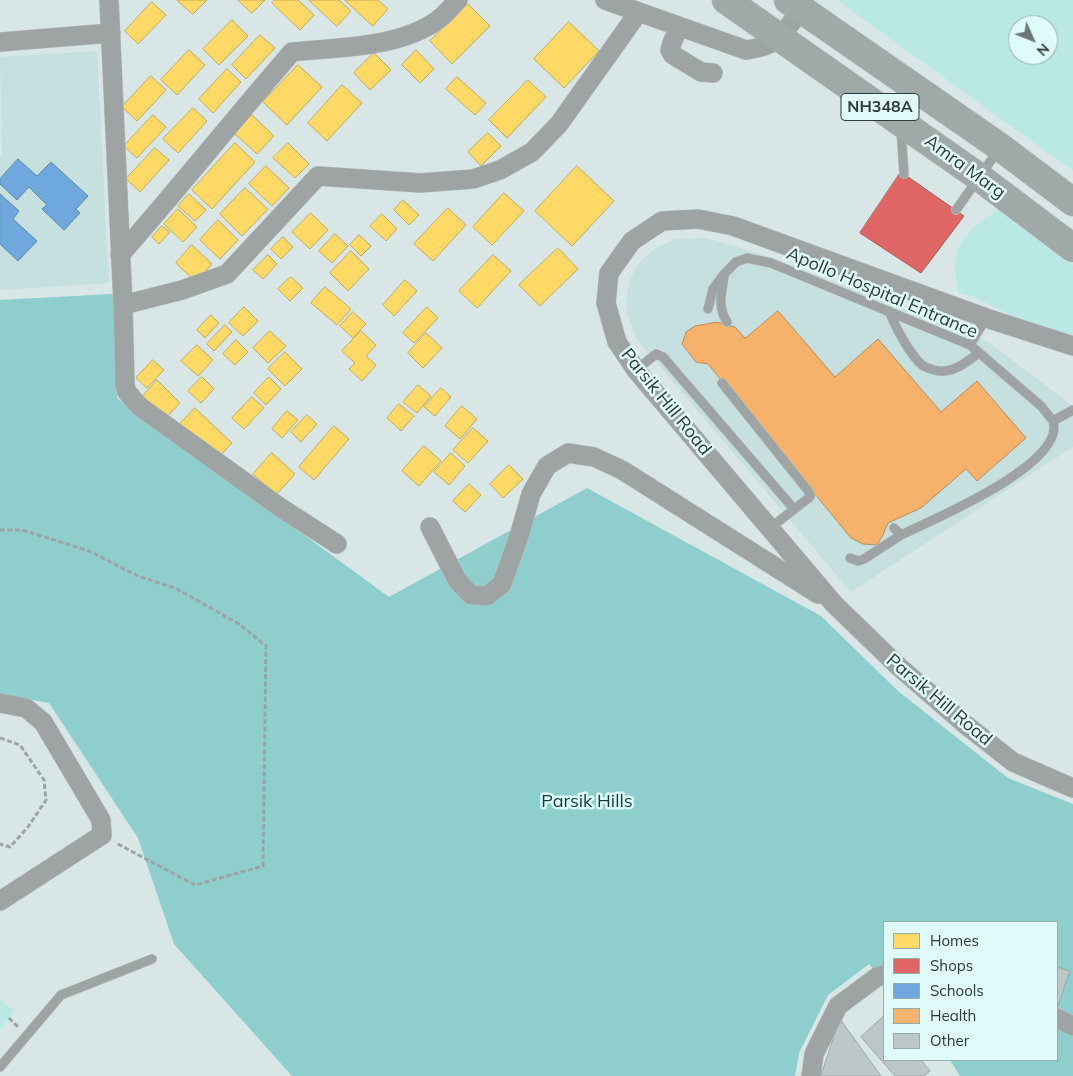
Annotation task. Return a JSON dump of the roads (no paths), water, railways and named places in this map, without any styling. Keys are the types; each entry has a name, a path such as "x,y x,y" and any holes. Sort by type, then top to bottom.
{"highway":[{"name":"NH348A","path":"726,0 780,38"},
{"name":"Amra Marg","path":"795,4 1000,147 1073,202"},
{"name":"Amra Marg","path":"780,38 979,176 1073,248"}],"street":[{"path":"109,0 126,392 139,406 281,508 337,544"},
{"path":"120,255 292,52 388,42 404,37 439,20 458,0"},
{"path":"605,0 746,50 762,48 780,38 795,4"},
{"path":"123,305 182,290 228,274 318,176 420,183 474,179 500,170 532,152 559,124 638,13"},
{"path":"679,27 670,50 673,55 701,72 713,73"},
{"path":"0,42 111,32"},
{"name":"Parsik Hill Road","path":"1073,346 986,318 733,226 698,219 662,221 632,241 609,273 606,304 617,342 636,370 834,604 897,665 966,725 1014,762 1073,788"},
{"path":"430,527 457,580 471,595 487,596 502,584 517,543 531,494 547,466 568,453 594,457 622,470 834,604"},
{"path":"0,704 26,708 42,722 101,820 102,835 0,901"},
{"path":"810,1076 814,1054 838,1006 877,977 883,975"},
{"path":"1058,1018 1073,1026"}],"lane":[{"path":"901,121 904,174"},
{"path":"956,210 1000,147"},
{"name":"Apollo Hospital Entrance","path":"708,309 713,289 736,262 747,258 765,262 970,345 1041,406 1053,421"},
{"path":"725,273 720,302 722,315 727,322"},
{"path":"889,311 894,324 923,366 943,372 958,367 979,353"},
{"path":"970,345 986,318"},
{"path":"636,370 656,354 663,356 794,509"},
{"path":"722,383 809,492 810,497 770,528"},
{"path":"850,558 858,561 864,559 898,532 956,509 1000,485 1026,468 1041,454 1050,441 1055,427 1053,421 1073,410"},
{"path":"0,1067 61,995 152,960"}],"park label":[{"name":"Parsik Hills","path":"587,802"}]}
